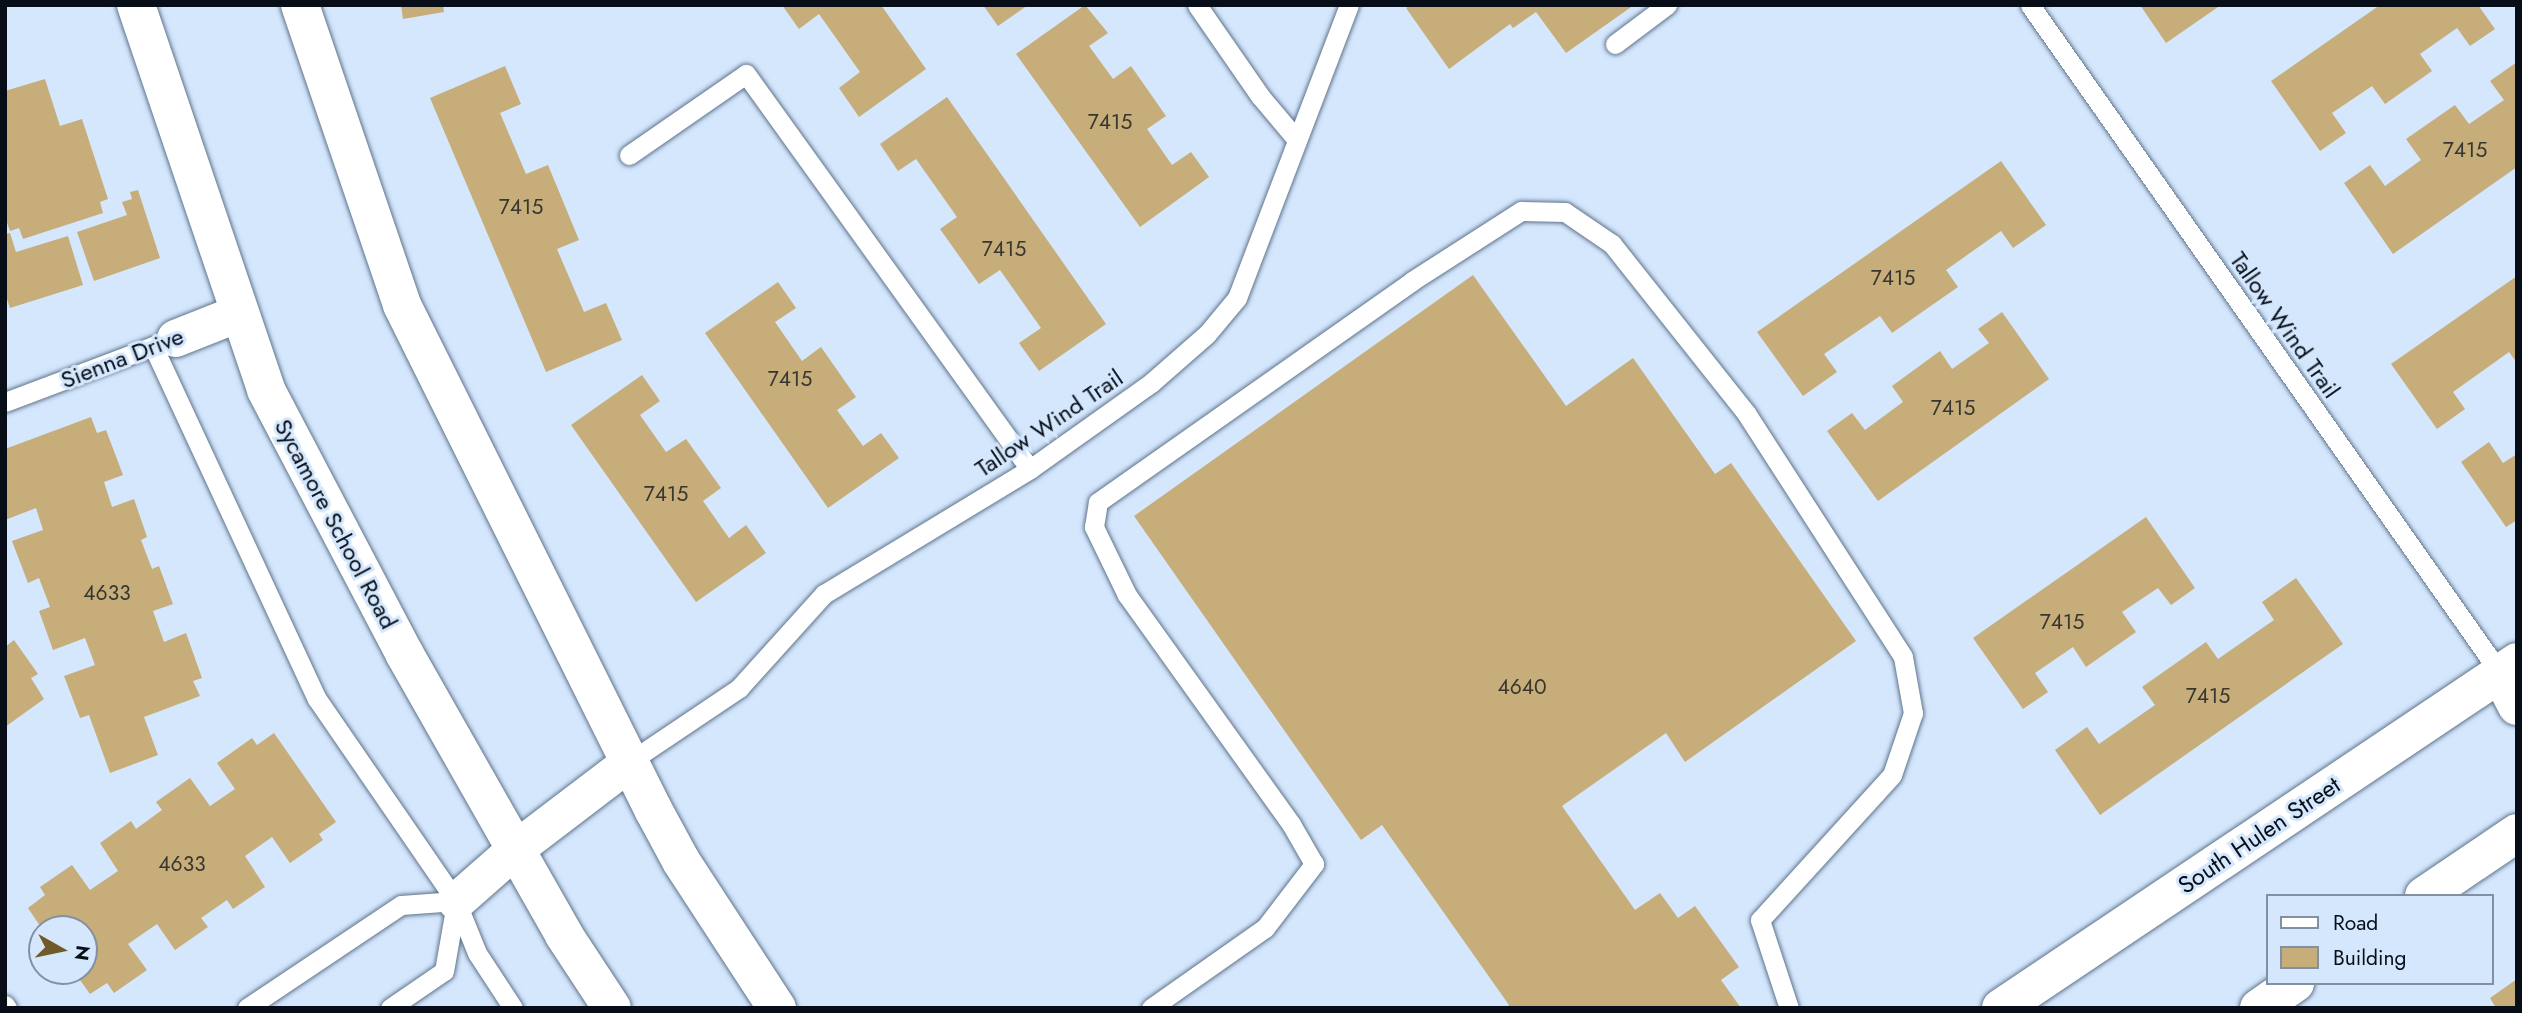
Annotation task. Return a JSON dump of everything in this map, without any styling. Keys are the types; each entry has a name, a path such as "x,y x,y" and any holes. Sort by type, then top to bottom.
{"main road":[{"name":"Sycamore School Road","path":"136,5 266,390 404,653 564,935 612,1008"},
{"path":"300,5 402,305 681,861 777,1008"},
{"name":"South Hulen Street","path":"2001,1008 2511,680"},
{"path":"2427,894 2517,833"},
{"path":"2259,1008 2292,985"}],"street":[{"name":"Sienna Drive","path":"164,342 238,313"},
{"path":"456,901 515,849 629,762"}],"lane":[{"path":"1197,5 1260,96 1297,140"},
{"name":"Tallow Wind Trail","path":"629,762 739,688 824,594 1030,469 1151,383 1207,334 1237,298 1349,5"},
{"path":"1615,44 1667,5"},
{"name":"Tallow Wind Trail","path":"2030,5 2511,680"},
{"path":"629,155 746,74 1030,469"},
{"path":"1151,1008 1265,928 1314,864 1291,824 1128,595 1094,527 1098,502 1412,281 1521,211 1566,212 1612,244 1746,413 1903,657 1913,713 1892,775 1760,920 1789,1008"},
{"path":"164,342 317,699 456,901 477,953 513,1008"},
{"name":"Sienna Drive","path":"5,402 164,342"},
{"path":"247,1008 401,905 456,901"},
{"path":"390,1008 444,971 456,901"}],"building":[{"path":"401,5 443,5 444,12 403,19"},
{"path":"782,5 881,5 926,69 859,117 839,88 860,72 819,14 799,29"},
{"path":"983,5 1028,5 998,26"},
{"path":"1085,5 1108,33 1089,46 1113,79 1131,66 1166,116 1147,129 1172,165 1191,152 1209,177 1140,227 1016,54"},
{"path":"1411,5 1634,5 1566,53 1536,12 1513,28 1510,24 1449,69 1406,8"},
{"path":"2140,5 2221,5 2166,43"},
{"path":"2380,5 2478,5 2495,29 2470,46 2457,28 2420,54 2432,71 2385,104 2372,86 2332,113 2346,133 2320,151 2271,81"},
{"path":"2517,62 2517,167 2393,254 2344,183 2370,165 2385,186 2421,160 2406,139 2455,105 2469,124 2504,100 2490,81"},
{"path":"505,66 521,104 500,113 526,174 548,165 579,240 557,249 584,312 606,303 622,340 546,372 430,98"},
{"path":"45,79 60,126 82,119 108,199 100,202 103,213 23,239 19,228 10,231 5,217 5,91"},
{"path":"947,97 1106,324 1039,371 1019,343 1041,328 1000,270 979,284 940,229 957,217 916,159 898,171 880,144"},
{"path":"2001,161 2046,225 2013,248 2001,231 1946,270 1958,287 1892,333 1880,316 1824,354 1837,372 1803,396 1757,332"},
{"path":"138,190 160,258 94,281 77,232 127,215 122,202 132,199 130,192"},
{"path":"10,233 16,252 68,236 83,285 10,308 5,293 5,234"},
{"path":"1473,275 1566,406 1633,358 1715,474 1731,463 1856,641 1685,762 1666,733 1562,806 1635,910 1660,893 1678,918 1695,906 1739,967 1721,980 1741,1008 1505,1008 1509,1005 1382,825 1361,840 1134,516"},
{"path":"2517,276 2517,363 2509,352 2453,392 2465,409 2437,429 2391,364"},
{"path":"778,282 796,308 775,322 802,361 821,347 856,397 837,410 863,446 881,433 899,458 828,508 705,333"},
{"path":"2002,312 2049,379 1878,501 1827,431 1852,413 1865,430 1903,402 1892,386 1940,351 1952,369 1989,343 1978,329"},
{"path":"642,375 660,401 640,415 666,452 686,439 721,488 703,501 729,538 746,525 766,553 696,602 571,425"},
{"path":"91,417 97,433 106,430 123,475 104,482 112,507 134,499 147,537 141,540 152,569 159,566 173,604 153,611 164,642 186,633 202,678 193,681 200,696 144,717 158,755 110,773 89,715 80,718 64,676 95,665 85,638 53,650 39,611 50,607 39,578 28,583 12,541 43,530 36,508 5,520 5,449"},
{"path":"2489,442 2503,463 2517,454 2517,520 2506,527 2461,462"},
{"path":"2146,517 2195,588 2171,605 2158,588 2122,612 2136,632 2086,667 2073,647 2035,673 2048,692 2023,709 1973,638"},
{"path":"2296,578 2343,644 2100,815 2055,750 2087,727 2099,744 2155,705 2142,687 2206,642 2218,659 2274,620 2262,602"},
{"path":"14,640 38,674 31,678 44,699 5,727 5,647"},
{"path":"274,733 336,822 319,834 323,840 290,863 272,837 245,856 265,887 233,909 227,900 201,918 208,927 175,950 157,924 128,944 147,970 114,993 107,983 90,994 84,985 98,985 98,915 33,915 28,908 45,895 40,887 72,865 90,890 118,871 100,843 131,821 136,829 162,810 156,802 190,778 210,806 235,789 217,763 252,738 257,745"},
{"path":"2517,979 2517,1008 2496,1008 2490,998"}]}
